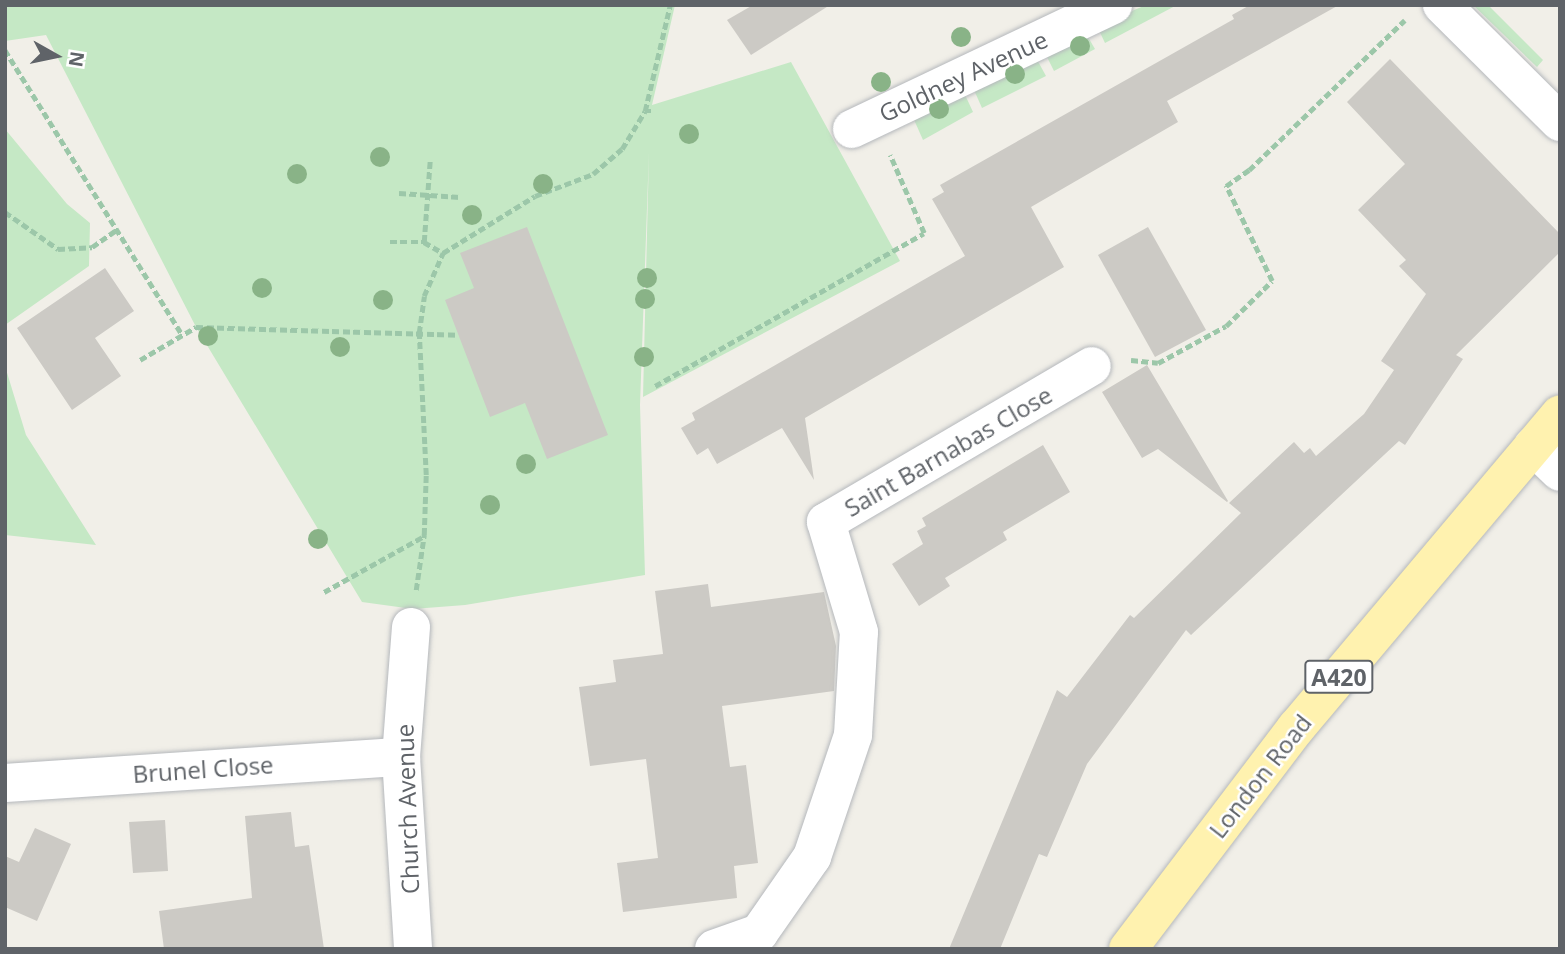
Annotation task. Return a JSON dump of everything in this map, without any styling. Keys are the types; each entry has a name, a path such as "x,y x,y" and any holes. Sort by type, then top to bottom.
{"main road":[{"name":"London Road","path":"1128,949 1296,728 1560,414"}],"street":[{"name":"Goldney Avenue","path":"863,124 1113,5"},
{"path":"1428,9 1560,122"},
{"name":"Saint Barnabas Close","path":"714,949 759,933 812,857 853,735 859,632 826,522 1092,366"},
{"path":"1533,446 1560,472"},
{"name":"Church Avenue","path":"411,627 401,757 413,949"},
{"name":"Brunel Close","path":"5,783 401,757"}],"path":[{"path":"411,627 424,535 419,333 424,296 443,253 535,196 593,174 622,149 648,111 670,5"},
{"path":"1092,366 1142,358 1158,363 1226,326 1272,281 1226,186 1250,170 1428,9"},
{"path":"5,50 181,334"},
{"path":"655,386 924,233 863,124"},
{"path":"424,242 430,161"},
{"path":"399,193 460,197"},
{"path":"5,212 58,249 92,247 115,231"},
{"path":"390,242 424,242 443,253"},
{"path":"140,360 196,327 458,335"},
{"path":"324,592 424,535"}],"green space":[{"path":"5,5 675,5 652,105 791,62 900,261 643,397 649,152 640,405 645,575 465,605 413,609 362,602 196,327 46,35 5,41"},
{"path":"1146,5 1177,5 1105,43 1097,26"},
{"path":"1473,5 1488,5 1543,60 1537,67"},
{"path":"1085,32 1095,49 1054,71 1043,49"},
{"path":"1034,54 1046,76 982,108 970,81"},
{"path":"960,84 973,112 923,140 911,113"},
{"path":"5,129 67,204 90,223 89,266 5,325"},
{"path":"5,366 26,435 96,545 5,535"}],"building":[{"path":"753,5 830,5 751,55 727,20"},
{"path":"1250,5 1339,5 1167,101 1178,122 1031,207 1064,267 805,418 814,480 782,428 717,464 708,448 697,455 681,428 695,420 692,413 965,256 932,199 944,192 940,185 1234,19 1232,15"},
{"path":"1390,59 1560,234 1560,252 1456,355 1463,359 1405,445 1399,441 1191,635 1186,630 1087,764 1047,857 1039,854 1000,949 949,949 1057,690 1067,697 1130,615 1134,618 1241,513 1229,503 1294,442 1304,453 1310,448 1316,456 1364,414 1394,370 1381,361 1426,294 1399,266 1406,260 1358,210 1405,164 1347,102"},
{"path":"527,227 608,435 547,459 525,403 490,417 445,300 474,288 460,253"},
{"path":"1148,227 1206,330 1155,357 1098,255"},
{"path":"105,268 134,311 95,338 121,376 72,410 17,328"},
{"path":"1147,365 1227,502 1158,449 1142,458 1102,392"},
{"path":"1043,445 1070,492 1003,532 1007,540 945,578 950,586 919,606 892,564 923,544 917,531 926,526 922,518"},
{"path":"708,584 711,607 824,592 836,646 834,691 722,706 730,767 746,765 758,863 734,866 737,898 623,912 617,863 658,858 646,759 590,766 579,687 616,682 613,660 663,654 655,591"},
{"path":"291,812 295,847 309,845 324,949 164,949 159,911 252,898 245,816"},
{"path":"165,820 168,871 133,873 129,822"},
{"path":"35,828 71,844 37,921 5,907 5,856 19,862"}]}
